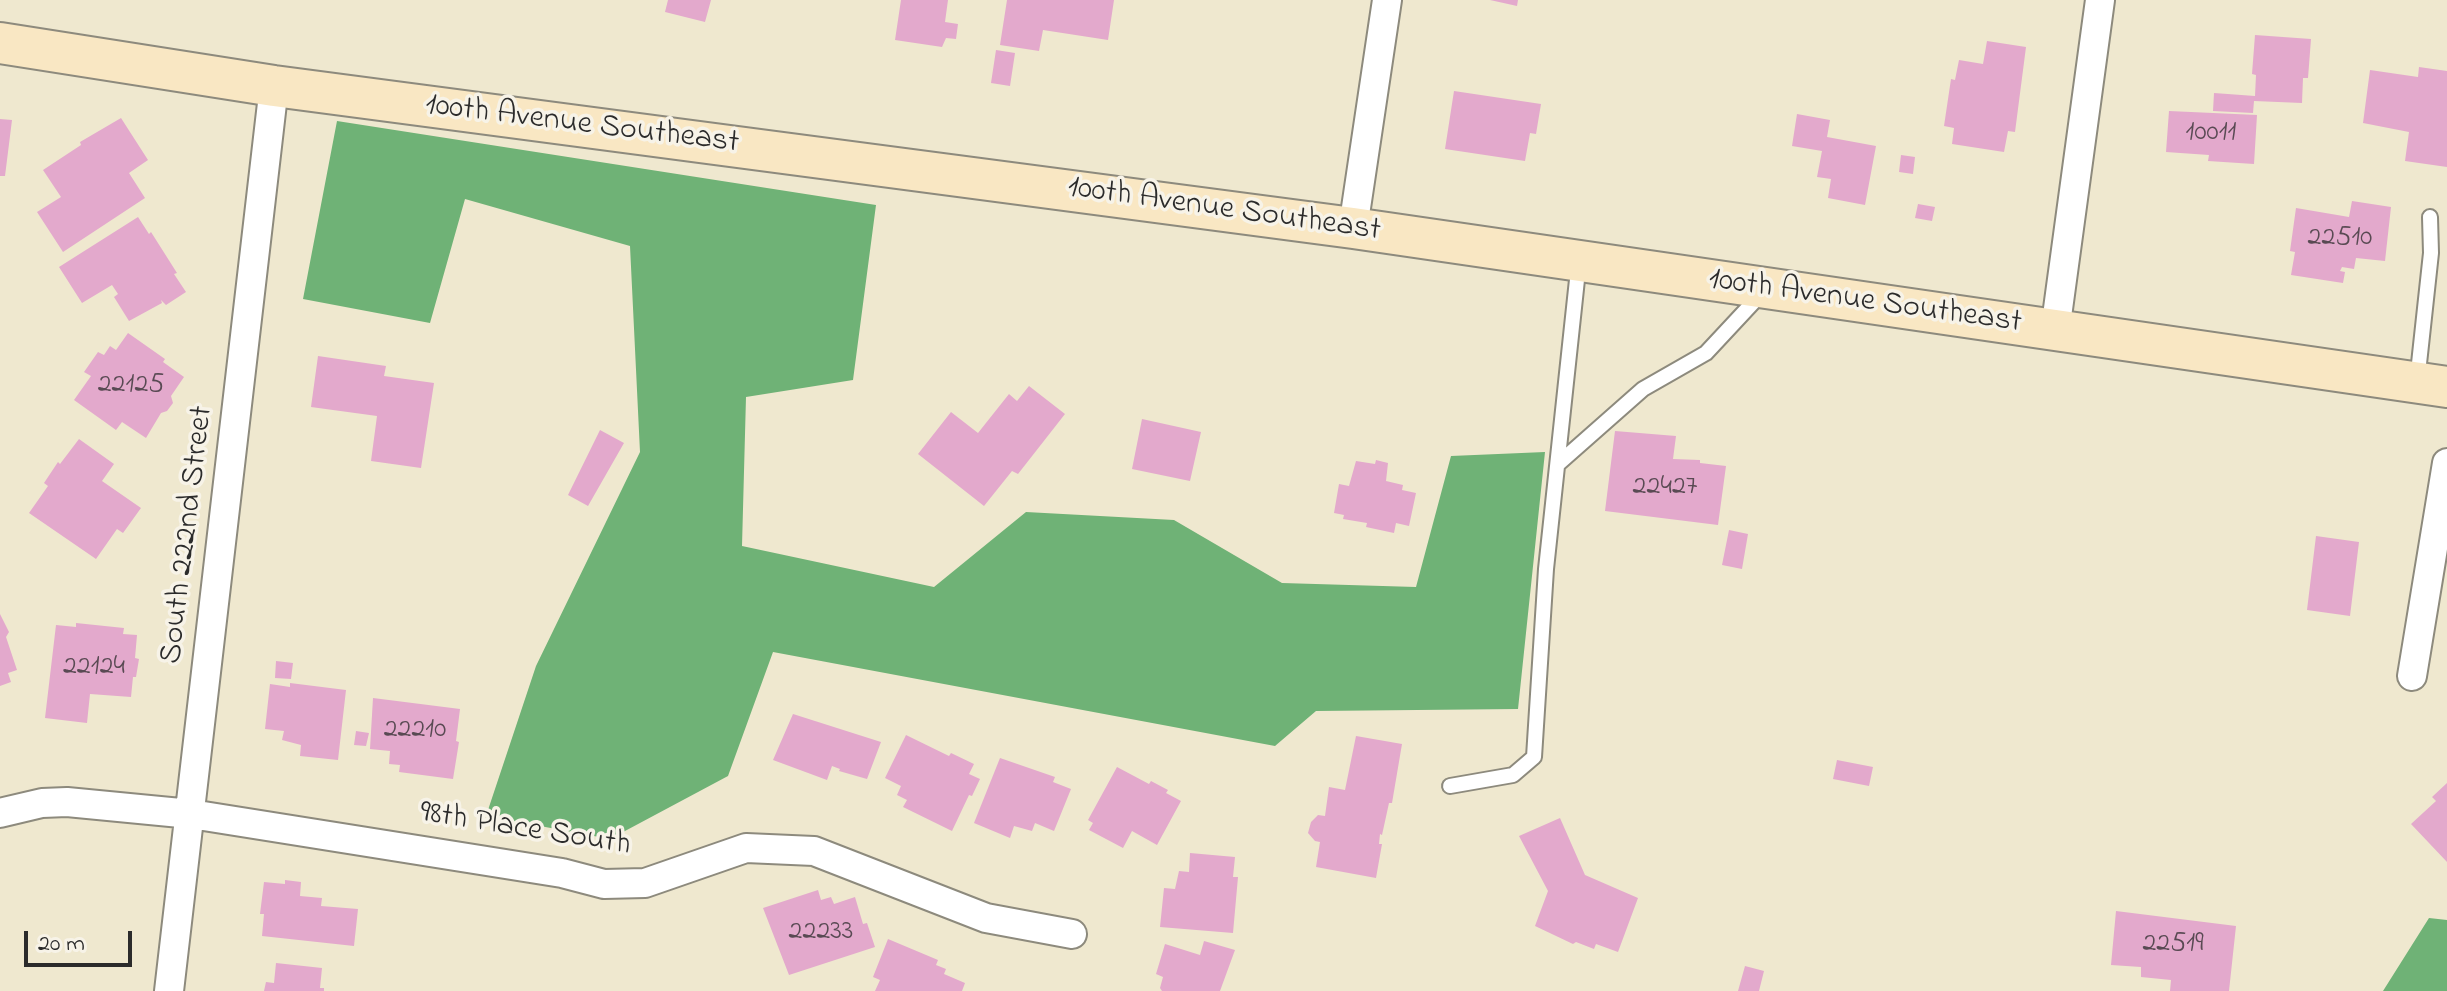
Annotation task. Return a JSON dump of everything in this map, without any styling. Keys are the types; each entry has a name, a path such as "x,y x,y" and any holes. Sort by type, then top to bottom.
{"street":[{"path":"1353,228 1387,0"},
{"path":"2055,331 2100,0"},
{"name":"100th Avenue Southeast","path":"0,43 274,86 1353,228 2432,385"},
{"name":"South 222nd Street","path":"169,991 274,86"},
{"path":"2412,676 2447,463"},
{"name":"98th Place South","path":"0,813 42,803 67,802 191,814 562,873 604,884 645,883 746,848 814,851 986,918 1072,934"}],"lane":[{"path":"2430,217 2432,385"},
{"path":"1450,786 1513,775 1534,757 1546,569 1579,261"},
{"path":"1558,464 1643,389 1706,353 1766,288"}],"green space":[{"path":"337,121 876,205 853,380 746,397 742,546 934,587 1026,512 1174,520 1282,583 1416,587 1451,456 1545,452 1518,709 1316,711 1275,746 773,652 728,776 610,839 486,816 536,666 640,452 630,246 465,199 430,323 303,299"},
{"path":"2429,918 2447,920 2447,991 2383,991"}],"building":[{"path":"668,0 711,0 705,22 665,12"},
{"path":"901,0 948,0 945,22 958,24 956,39 946,38 942,47 895,40"},
{"path":"1007,0 1114,0 1108,40 1043,30 1039,51 1000,45"},
{"path":"1490,0 1518,0 1517,6"},
{"path":"2255,35 2311,39 2308,78 2303,78 2302,103 2254,101 2253,113 2213,111 2214,93 2255,96 2256,75 2252,74"},
{"path":"1987,41 2026,47 2015,132 2008,131 2004,152 1952,144 1954,128 1944,126 1951,79 1955,80 1959,60 1983,64"},
{"path":"996,50 1015,53 1010,86 991,83"},
{"path":"2419,67 2447,71 2447,167 2405,161 2409,132 2363,123 2370,70 2418,77"},
{"path":"1454,91 1541,104 1536,134 1530,133 1525,161 1445,149"},
{"path":"2169,111 2257,115 2254,164 2208,161 2209,155 2166,152"},
{"path":"1797,114 1830,120 1827,137 1876,146 1865,205 1828,198 1831,179 1817,177 1822,151 1792,146"},
{"path":"121,118 148,160 129,173 145,198 63,252 37,212 61,197 43,170 81,145 80,142"},
{"path":"0,119 12,120 5,176 0,176"},
{"path":"1901,155 1915,157 1913,174 1899,172"},
{"path":"2352,201 2391,207 2385,261 2356,258 2354,269 2342,267 2340,271 2345,272 2343,283 2291,275 2295,252 2290,251 2296,208 2349,217"},
{"path":"1918,204 1935,207 1932,221 1915,218"},
{"path":"138,217 149,234 151,232 186,292 166,305 161,300 162,303 129,321 114,297 118,294 112,285 82,303 59,267"},
{"path":"128,333 165,359 163,362 184,377 171,396 173,403 161,413 146,438 122,422 116,430 74,400 91,376 84,372 98,352 104,355 110,346 116,350"},
{"path":"318,356 386,366 384,376 434,383 421,468 371,461 377,416 311,407"},
{"path":"1029,386 1065,414 1018,474 1012,471 984,506 918,454 951,412 978,433 1009,394 1017,401"},
{"path":"1142,419 1201,432 1190,481 1132,469"},
{"path":"600,430 624,443 588,506 568,495"},
{"path":"1615,431 1676,436 1673,459 1700,460 1700,463 1726,466 1718,525 1605,511"},
{"path":"79,439 114,464 102,481 141,508 123,533 117,529 96,559 29,513 48,486 44,483 58,462 60,464"},
{"path":"1376,460 1388,463 1386,481 1403,485 1402,490 1416,493 1409,526 1396,523 1394,533 1366,527 1367,523 1343,519 1344,515 1334,513 1339,484 1349,486 1356,461 1375,464"},
{"path":"1729,530 1748,534 1742,569 1722,565"},
{"path":"2316,536 2359,542 2350,616 2307,610"},
{"path":"0,614 9,632 6,637 17,670 8,673 11,682 0,686"},
{"path":"76,623 124,628 123,634 137,635 135,658 139,659 131,697 90,694 87,723 45,718 56,625 76,627"},
{"path":"276,661 293,663 291,679 275,678"},
{"path":"290,683 346,690 338,760 300,756 301,745 282,740 284,731 265,729 270,684 290,687"},
{"path":"373,698 460,709 453,779 399,772 400,765 389,764 390,751 370,749"},
{"path":"793,714 881,742 867,779 832,766 827,780 773,760"},
{"path":"356,731 369,733 366,746 354,745"},
{"path":"906,735 949,756 951,753 974,764 969,774 980,779 952,831 903,807 907,800 897,795 901,786 885,778"},
{"path":"1356,736 1402,744 1392,803 1389,803 1380,834 1379,844 1382,844 1376,878 1316,867 1320,842 1308,833 1311,822 1318,815 1325,816 1329,787 1345,790"},
{"path":"1000,758 1055,777 1053,782 1071,789 1054,831 1035,823 1032,831 1014,826 1010,838 974,823"},
{"path":"1837,760 1873,767 1869,786 1833,779"},
{"path":"1117,767 1168,790 1166,793 1181,801 1157,845 1132,831 1123,848 1089,830 1093,823 1088,820"},
{"path":"2447,783 2447,862 2411,824 2436,801 2432,797"},
{"path":"1560,818 1585,875 1638,898 1618,952 1596,944 1594,949 1576,942 1573,944 1535,926 1548,891 1519,836"},
{"path":"1190,853 1235,857 1233,877 1238,877 1233,933 1160,927 1164,888 1175,889 1179,871 1189,872"},
{"path":"285,880 301,882 300,896 322,898 321,906 358,909 354,946 262,936 264,914 260,914 264,882 285,884"},
{"path":"818,890 821,900 831,897 834,904 855,897 863,924 867,923 875,947 789,975 763,908"},
{"path":"2116,911 2236,926 2229,991 2170,991 2171,980 2141,977 2141,967 2111,965"},
{"path":"888,939 938,960 936,965 946,969 944,974 965,983 962,991 875,991 880,980 873,977"},
{"path":"1204,941 1235,950 1220,991 1162,991 1163,977 1156,974 1165,944 1200,955"},
{"path":"276,963 322,968 320,988 324,991 264,991 266,982 274,983"},
{"path":"1745,966 1764,971 1759,991 1738,991"}]}
